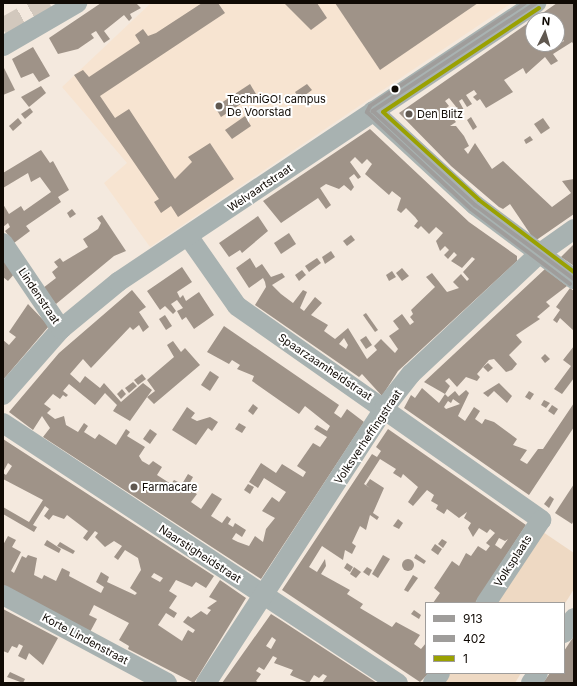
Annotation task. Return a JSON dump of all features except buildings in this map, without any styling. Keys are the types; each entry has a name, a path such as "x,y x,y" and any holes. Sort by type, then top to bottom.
{"street":[{"path":"3,46 78,3"},
{"name":"Welvaartstraat","path":"3,395 61,329 118,282 536,3"},
{"path":"373,111 475,205 574,279"},
{"name":"Volksverheffingstraat","path":"206,683 264,596 385,407 411,374 539,254 574,229"},
{"name":"Spaarzaamheidstraat","path":"188,236 237,306 385,407 541,520"},
{"name":"Lindenstraat","path":"3,243 61,329"},
{"name":"Naarstigheidstraat","path":"3,424 398,683"},
{"name":"Volksplaats","path":"487,602 541,520"},
{"name":"Korte Lindenstraat","path":"3,595 167,683"},
{"path":"565,632 574,618"},
{"path":"433,683 439,674"},
{"path":"532,683 537,674"}],"shaded area":[{"name":"TechniGO! campus De Voorstad","path":"151,3 512,3 150,247 104,183 127,163 62,87"},
{"path":"540,530 574,553 574,589 565,603 565,602 492,602"},
{"path":"443,674 520,674 515,683 438,683"}],"tunnel":[{"path":"3,29 49,3"}],"transit line":[{"name":"402","path":"525,3 370,106 367,112 471,209 570,284"},
{"name":"913","path":"536,3 373,111 475,205 574,279"},
{"name":"1","path":"539,8 383,112 479,200 574,272"}],"place":[{"name":"TechniGO! campus De Voorstad","path":"219,106"},
{"name":"Den Blitz","path":"409,114"},
{"name":"Farmacare","path":"134,487"}]}
